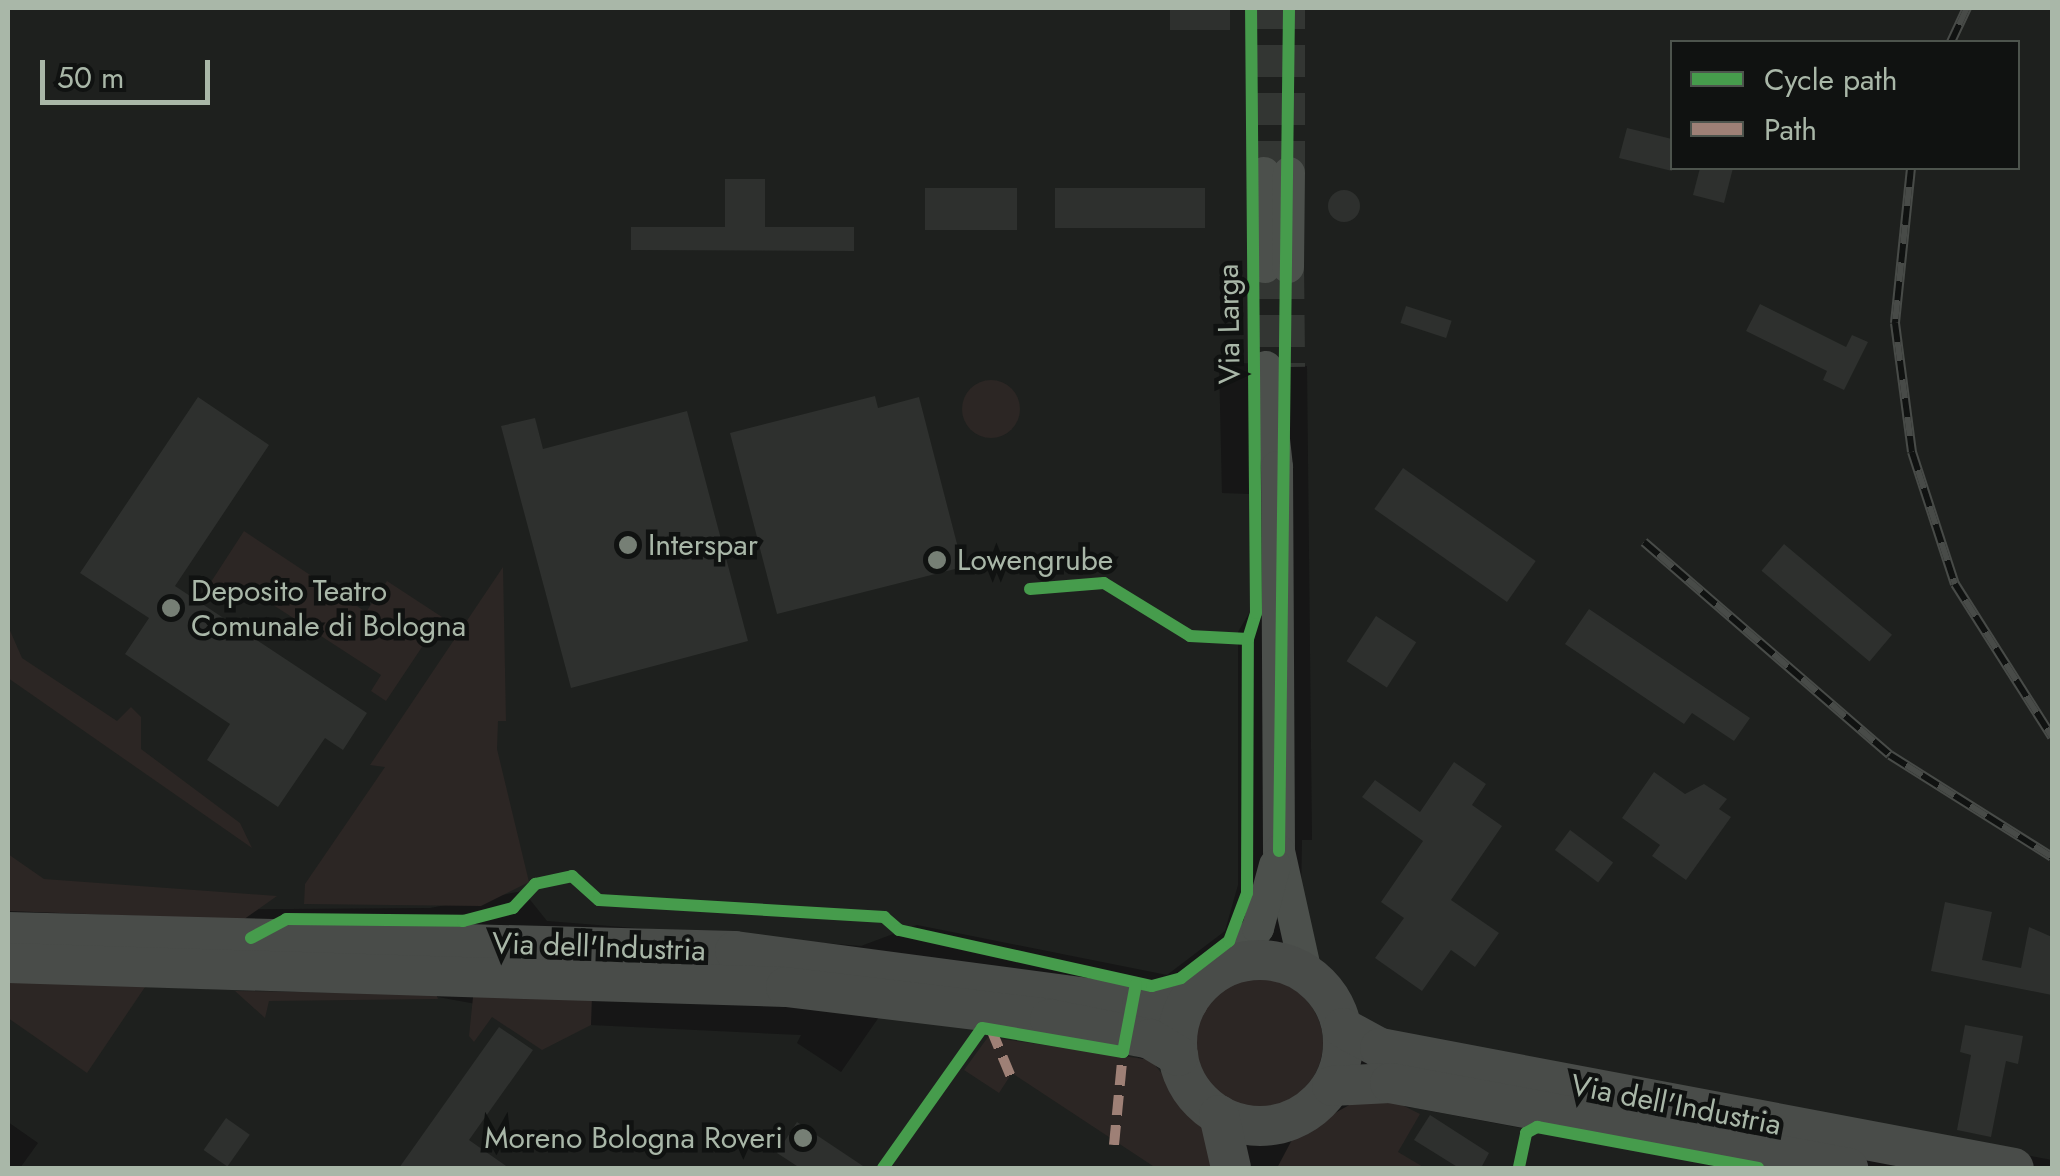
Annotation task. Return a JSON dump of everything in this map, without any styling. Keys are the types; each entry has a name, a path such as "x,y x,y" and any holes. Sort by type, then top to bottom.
{"main road":[{"name":"Via dell'Industria","path":"8,932 735,952 1142,1005 1188,1002"},
{"path":"1218,1115 1274,1125 1308,1112 1332,1086 1342,1028 1306,973 1271,960 1233,964 1188,1002 1178,1056 1192,1090 1218,1115 1231,1168"},
{"name":"Via dell'Industria","path":"8,963 786,987 1050,1019 1150,1039 1178,1056"},
{"name":"Via dell'Industria","path":"1342,1028 1380,1048 2014,1168"},
{"name":"Via dell'Industria","path":"1332,1086 1390,1082 1848,1168"},
{"path":"1255,1168 1274,1125"}],"street":[{"name":"Via Larga","path":"1276,173 1277,267"},
{"name":"Via Larga","path":"1277,367 1279,851 1306,973"},
{"name":"Via Larga","path":"1233,964 1258,928 1279,851"}],"shaded area":[{"path":"8,8 2052,8 2052,1160 1387,1035 1356,1014 1319,965 1301,894 1302,840 1312,840 1307,366 1219,362 1222,493 1250,494 1251,610 1238,632 1238,885 1225,931 1167,975 917,925 861,946 547,921 523,891 430,908 8,911"},
{"path":"991,380 1011,389 1020,409 1011,429 991,438 971,429 962,409 971,389"},
{"path":"244,531 366,612 387,581 442,617 386,701 371,691 381,675 241,584 230,599 209,585"},
{"path":"503,567 506,721 498,721 497,749 529,882 481,906 304,904 305,884 385,767 370,765"},
{"path":"8,626 22,658 117,721 131,707 141,717 141,749 240,823 252,848 8,678"},
{"path":"8,854 44,879 277,896 243,920 8,911"},
{"path":"1259,979 1284,983 1305,997 1319,1018 1323,1043 1319,1068 1305,1089 1284,1103 1259,1107 1234,1103 1213,1089 1199,1068 1195,1043 1199,1018 1213,997 1234,983"},
{"path":"8,982 438,997 591,1025 801,1035 797,1043 841,1072 879,1017 973,1029 1133,1055 1159,1068 1205,1128 1218,1168 20,1168 38,1143 8,1122"},
{"path":"8,982 147,984 87,1073 8,1018"},
{"path":"235,991 436,994 438,999 269,1001 265,1018"},
{"path":"592,996 591,1025 542,1050 492,1017 474,1042 469,1036 473,997"},
{"path":"988,1037 1151,1060 1205,1128 1218,1168 1156,1168 1012,1073 999,1093 964,1070"},
{"path":"1390,1099 1420,1114 1398,1152 1425,1168 1277,1168 1294,1136 1351,1104"},
{"path":"1376,1104 1415,1108 1733,1168 1288,1168"}],"building":[{"path":"1170,10 1230,10 1230,30 1170,30"},
{"path":"1627,128 1670,139 1672,171 1619,158"},
{"path":"1699,170 1732,170 1724,203 1693,195"},
{"path":"725,179 765,179 765,227 854,227 854,251 631,250 631,227 725,227"},
{"path":"925,188 1017,188 1017,230 925,230"},
{"path":"1055,188 1205,188 1205,228 1055,228"},
{"path":"1344,190 1356,194 1360,206 1356,218 1344,222 1332,218 1328,206 1332,194"},
{"path":"1760,304 1846,347 1852,335 1868,342 1844,390 1823,380 1827,371 1746,331"},
{"path":"1406,306 1452,321 1446,338 1400,323"},
{"path":"875,396 878,408 919,397 963,567 777,614 730,433"},
{"name":"Deposito Teatro Comunale di Bologna","path":"198,397 269,445 175,586 367,713 343,750 325,738 278,807 207,760 230,724 125,654 149,618 80,573"},
{"name":"Interspar","path":"687,411 748,641 571,688 501,426 535,418 543,449"},
{"path":"1403,468 1536,561 1507,602 1374,509"},
{"path":"1784,544 1892,635 1870,661 1762,571"},
{"path":"1589,609 1750,718 1734,741 1692,713 1684,724 1565,644"},
{"path":"1376,616 1416,642 1387,687 1347,661"},
{"path":"1454,762 1486,784 1472,805 1502,826 1451,900 1499,933 1475,967 1451,950 1422,991 1375,958 1404,918 1381,902 1423,841 1362,797 1375,780 1420,812"},
{"path":"1654,772 1685,794 1704,784 1727,799 1719,809 1731,817 1686,880 1652,856 1660,845 1622,818"},
{"path":"1570,830 1613,862 1598,882 1555,850"},
{"path":"1945,902 1992,912 1982,960 2021,968 2029,927 2052,937 2052,995 1931,971"},
{"path":"1965,1025 2023,1036 2018,1064 2006,1061 1991,1137 1957,1130 1971,1055 1960,1052"},
{"path":"499,1027 533,1050 469,1140 509,1168 399,1168"},
{"path":"1430,1115 1489,1153 1481,1168 1459,1168 1414,1140"},
{"path":"226,1118 250,1135 227,1167 204,1150"},
{"name":"Moreno Bologna Roveri","path":"797,1122 866,1168 800,1168 777,1153"}],"tunnel":[{"path":"1264,8 1264,173"},
{"path":"1289,8 1289,173"},
{"path":"1265,267 1266,367"},
{"path":"1288,267 1289,367"}],"railway":[{"path":"1952,40 1967,8"},
{"path":"1911,170 1895,323 1912,452 1955,584 2052,737"},
{"path":"1644,542 1890,755 2052,857"}],"marked path":[{"path":"991,1029 1011,1077"},
{"path":"1114,1145 1123,1052"}],"cycle path":[{"path":"251,938 286,919 463,921 513,908 535,884 572,876 599,900 884,917 899,930 1152,986 1181,978 1229,941 1247,893 1248,639 1256,613 1251,8"},
{"path":"1279,851 1289,8"},
{"path":"1030,589 1104,583 1190,636 1248,639"},
{"path":"883,1168 982,1028 1123,1052 1136,984"},
{"path":"1519,1167 1526,1133 1537,1127 1758,1168"}],"place":[{"name":"Interspar","path":"628,545"},
{"name":"Lowengrube","path":"937,560"},
{"name":"Deposito Teatro Comunale di Bologna","path":"171,608"},
{"name":"Moreno Bologna Roveri","path":"803,1138"}]}
